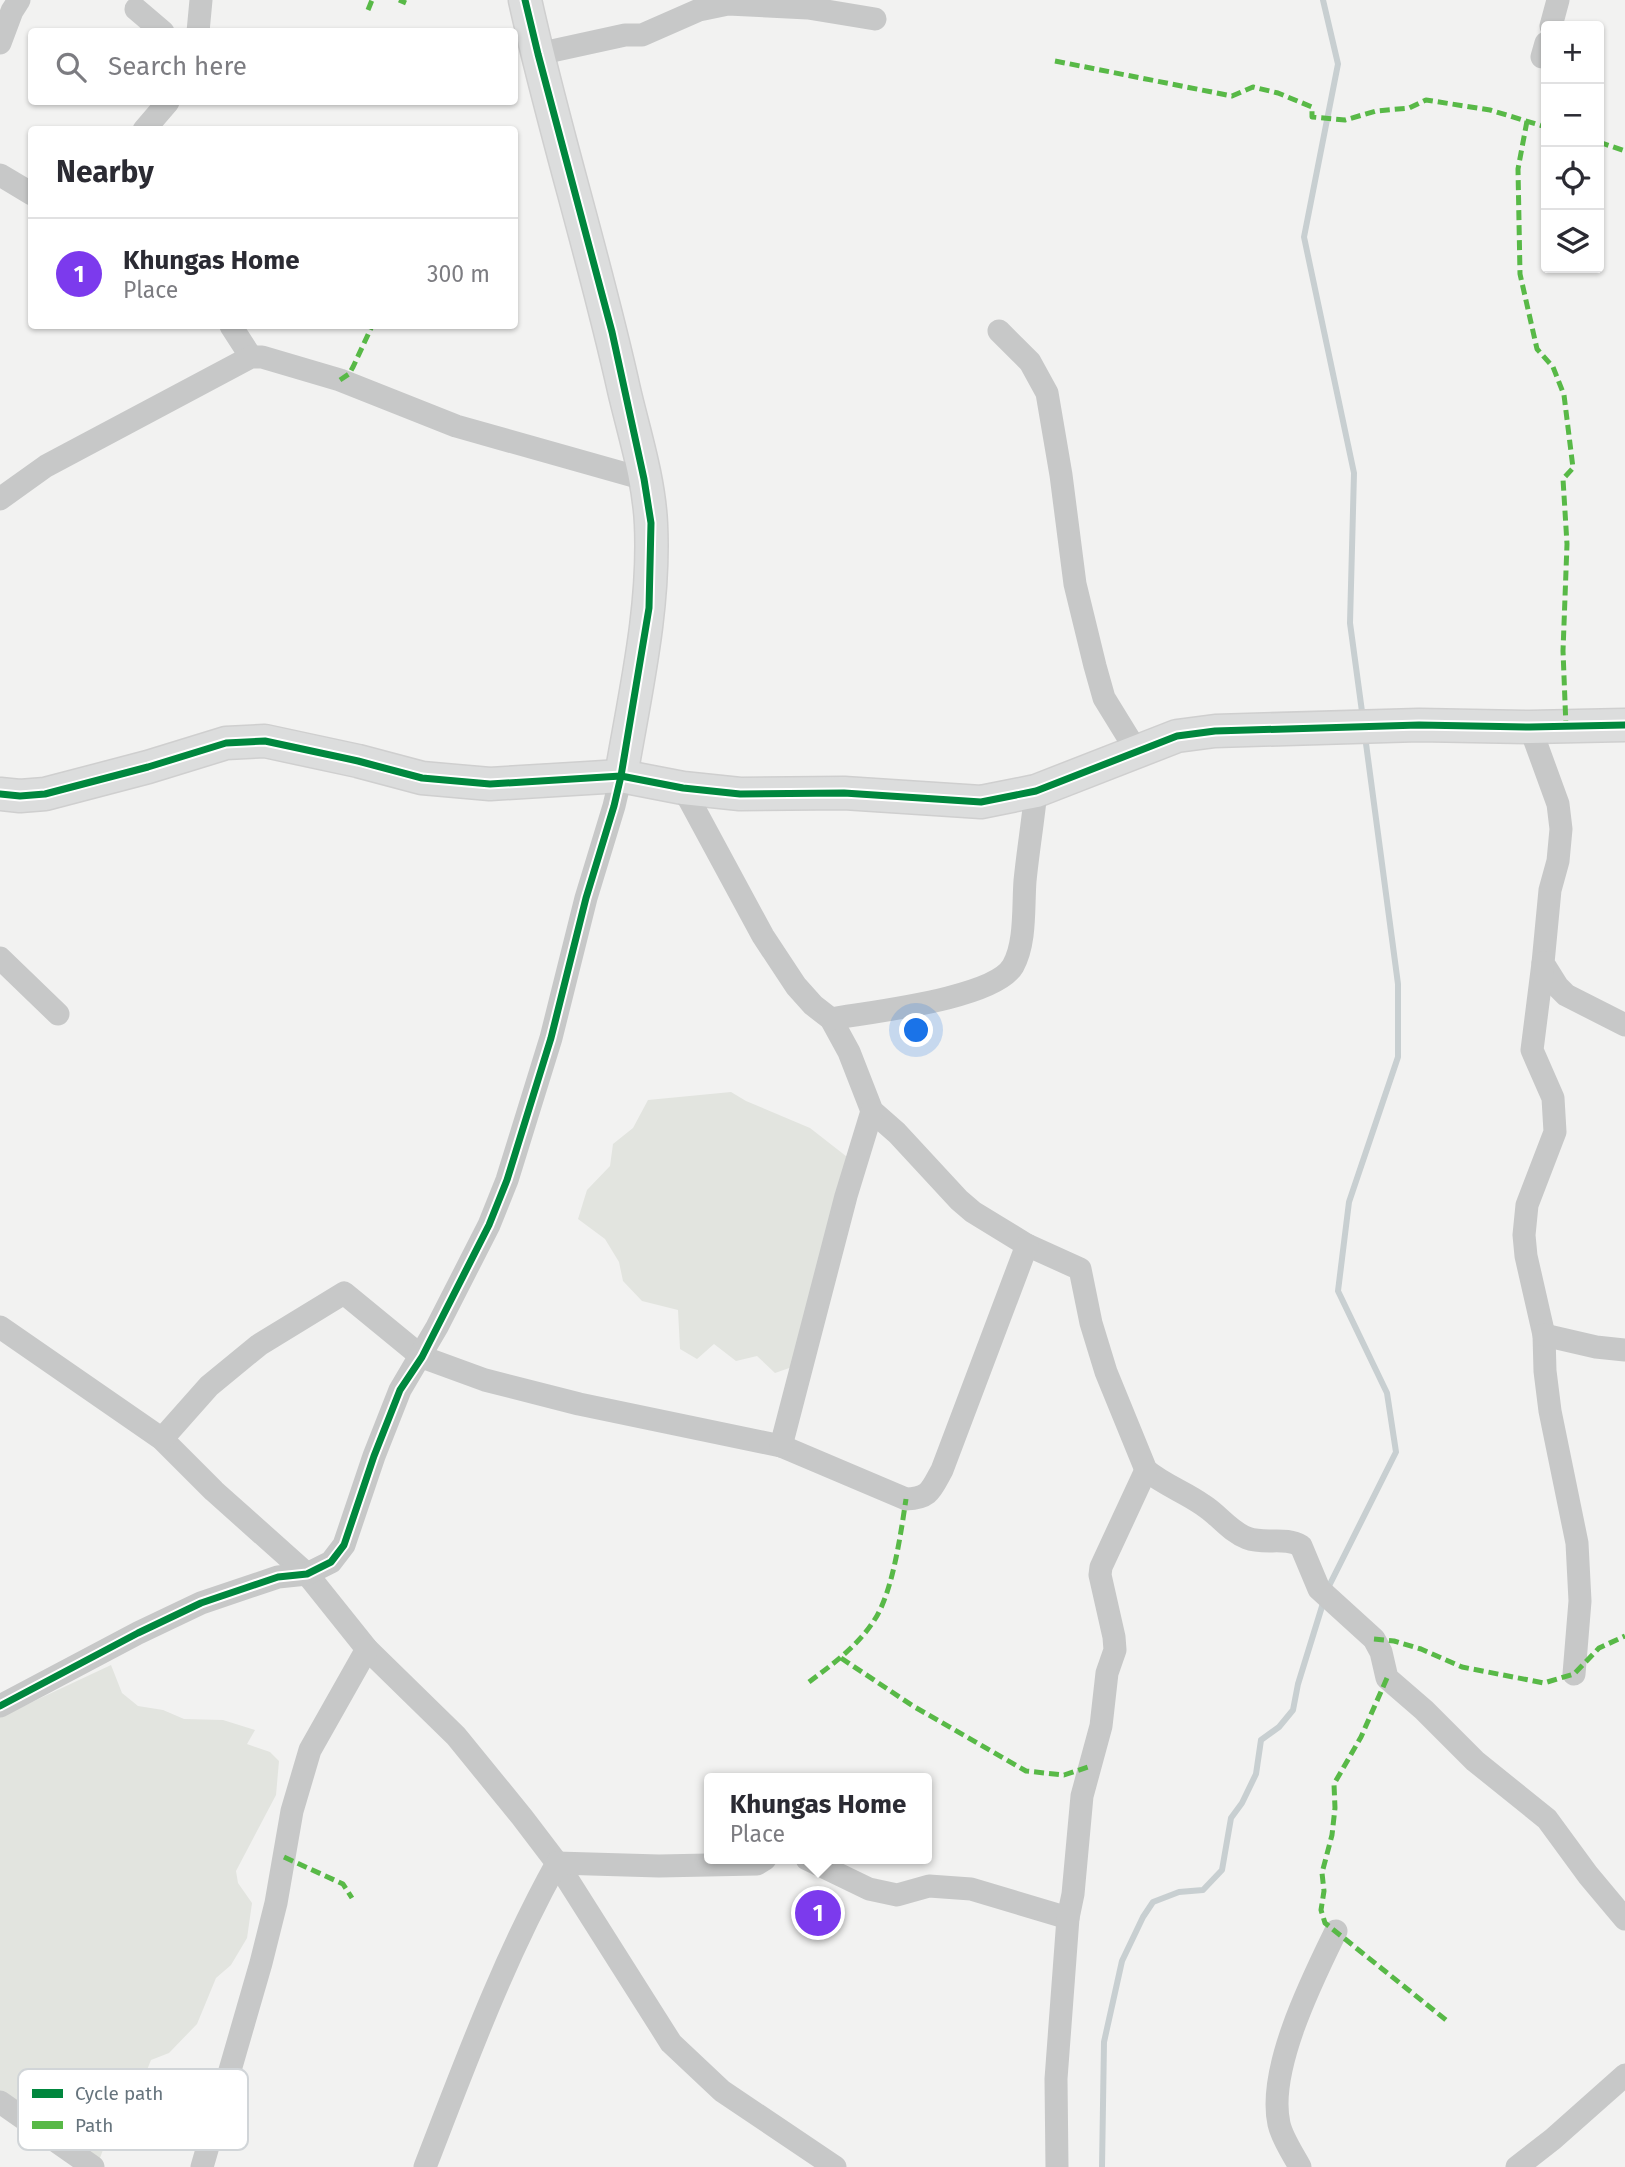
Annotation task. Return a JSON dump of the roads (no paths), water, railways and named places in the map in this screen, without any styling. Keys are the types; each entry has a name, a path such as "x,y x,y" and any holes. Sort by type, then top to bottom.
{"street":[{"path":"0,43 12,10 19,0"},
{"path":"198,28 201,0"},
{"path":"0,1706 201,1602 278,1577 307,1574 331,1562 344,1545 396,1401 422,1357 489,1225 507,1180 551,1038 586,898 621,776 649,608 651,523 644,478 612,332 537,54 526,0"},
{"path":"1552,21 1558,0"},
{"path":"537,54 599,39 642,35 699,10 727,4 808,8 875,19"},
{"path":"136,9 158,28"},
{"path":"147,126 165,105"},
{"path":"0,175 28,192"},
{"path":"233,329 251,357"},
{"path":"999,331 1030,362 1047,393 1075,584 1095,666 1104,698 1136,750"},
{"path":"0,499 46,466 251,357 262,357 340,380 456,426 644,478"},
{"path":"7,798 45,793 226,743 265,741 422,778 490,783 621,776 683,788 740,794 844,793 981,802 1037,791 1177,736 1228,730 1419,724 1530,727 1625,725"},
{"path":"1530,727 1558,804 1561,829 1558,861 1550,890 1532,1050 1553,1098 1555,1132 1527,1205 1524,1235 1526,1256 1544,1335 1550,1411 1577,1543 1580,1601 1574,1674"},
{"path":"683,788 763,936 796,986 813,1005 831,1019 849,1052 872,1111 897,1133 958,1200 1027,1245 1080,1269 1091,1323 1107,1373 1146,1470 1158,1480 1204,1505 1223,1523 1244,1537 1256,1541 1288,1541 1301,1546 1326,1595 1374,1639 1381,1653 1387,1678 1424,1710 1475,1761 1547,1819 1588,1875 1625,1919"},
{"path":"831,1019 956,997 995,982 1013,967 1022,935 1025,880 1037,791"},
{"path":"0,958 58,1014"},
{"path":"1543,963 1566,995 1625,1025"},
{"path":"781,1446 846,1196 872,1111"},
{"path":"162,1439 209,1385 259,1345 344,1293 422,1357 485,1380 579,1404 781,1446 905,1499 919,1499 927,1495 942,1470 1027,1245"},
{"path":"0,1327 162,1439 214,1491 307,1574 367,1649 456,1736 557,1863 671,2043 722,2091 835,2167"},
{"path":"1544,1335 1625,1350"},
{"path":"1057,2167 1056,2079 1068,1918 1073,1894 1082,1796 1101,1726 1107,1674 1115,1650 1100,1575 1101,1567 1146,1470"},
{"path":"230,2069 276,1903 292,1811 310,1750 367,1649"},
{"path":"557,1863 673,1866 757,1864"},
{"path":"425,2167 493,1994 530,1912 557,1863"},
{"path":"817,1864 869,1889 897,1895 929,1886 971,1889 1068,1918"},
{"path":"1300,2167 1279,2126 1276,2099 1280,2067 1307,1990 1336,1931"},
{"path":"1517,2167 1625,2075"},
{"path":"0,2102 18,2115"},
{"path":"69,2150 93,2167"},
{"path":"202,2167 207,2150"}],"waterway":[{"path":"1323,0 1338,64 1304,237 1354,473 1350,623 1363,719"},
{"path":"1327,1590 1396,1452 1387,1393 1338,1291 1349,1202 1398,1057 1398,984 1365,736"},
{"path":"1102,2167 1104,2042 1122,1961 1153,1902 1179,1892 1203,1890 1222,1870 1231,1818 1242,1803 1256,1774 1261,1740 1279,1727 1293,1710 1298,1684 1324,1600"}],"place":[{"name":"Khungas Home","path":"818,1913"}]}
